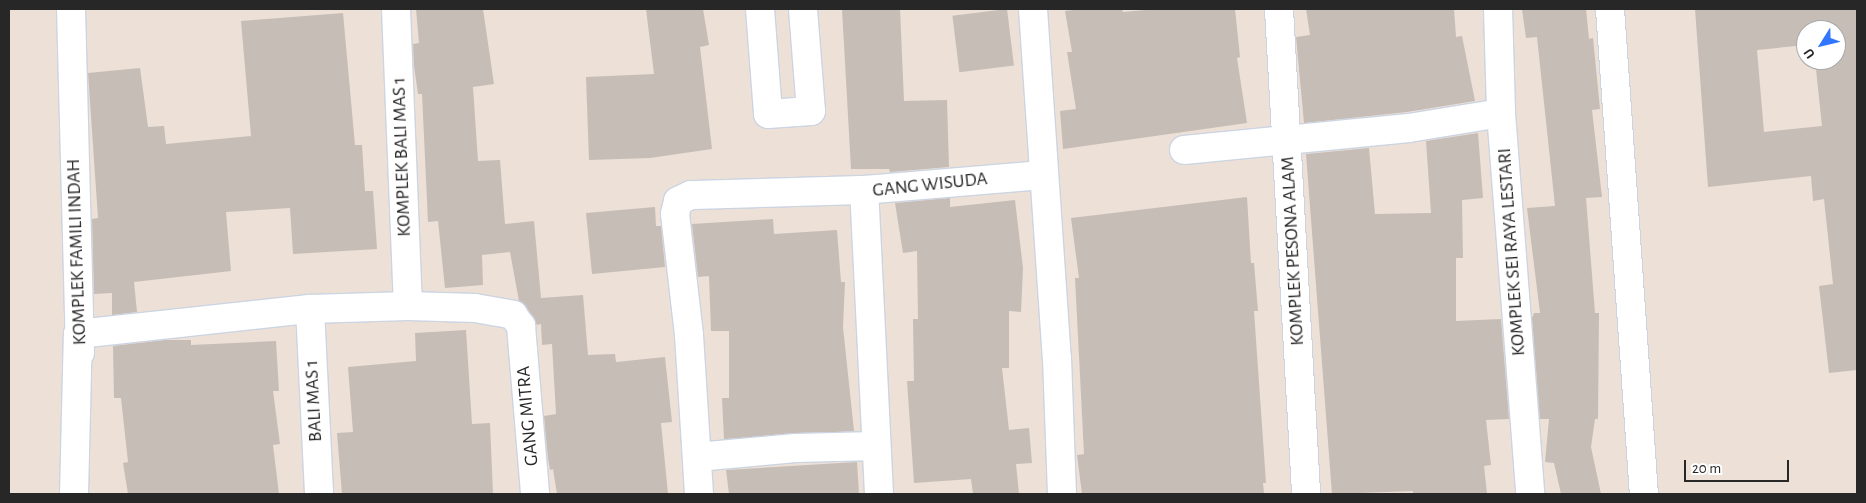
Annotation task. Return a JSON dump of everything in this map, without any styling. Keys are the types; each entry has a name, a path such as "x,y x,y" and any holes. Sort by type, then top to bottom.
{"street":[{"name":"KOMPLEK FAMILI INDAH","path":"71,9 78,334 93,494"},
{"name":"KOMPLEK BALI MAS 1","path":"396,9 408,306"},
{"path":"760,9 768,114 811,111 803,9"},
{"path":"1033,9 1057,358 1062,494"},
{"name":"KOMPLEK PESONA ALAM","path":"1279,9 1306,494"},
{"name":"KOMPLEK SEI RAYA LESTARI","path":"1498,9 1501,114 1530,494"},
{"path":"1610,9 1644,494"},
{"path":"1184,150 1408,128 1501,114"},
{"name":"GANG WISUDA","path":"879,494 864,190 1043,175"},
{"path":"699,494 689,335 675,214 678,201 691,195 864,190"},
{"name":"GANG MITRA","path":"78,334 310,309 408,306 475,308 513,315 521,326 535,494"},
{"name":"BALI MAS 1","path":"310,309 319,494"},
{"path":"74,494 78,334"},
{"path":"696,457 796,448 876,446"}],"building":[{"path":"416,9 483,9 494,84 473,87 478,161 500,160 505,224 534,221 541,298 583,295 588,355 615,354 616,362 665,357 672,422 661,423 668,494 557,494 553,469 550,470 548,458 544,416 556,414 552,344 542,345 541,324 537,325 526,306 519,301 510,252 482,255 483,285 445,288 438,221 428,222 422,94 418,94 414,66 413,44 419,43"},
{"path":"646,9 703,9 709,45 700,47 712,149 650,158 589,160 586,77 654,74"},
{"path":"842,9 900,9 904,101 947,100 949,167 890,172 889,169 851,169"},
{"path":"1007,9 1014,66 959,72 952,16"},
{"path":"1122,9 1123,12 1157,9 1235,9 1240,57 1237,58 1247,123 1063,149 1060,111 1076,109 1067,52 1072,52 1065,11"},
{"path":"1306,9 1454,9 1456,37 1462,36 1475,101 1407,112 1304,123 1296,37 1310,35"},
{"path":"1522,9 1586,9 1589,39 1593,38 1600,109 1592,110 1602,197 1586,198 1595,313 1599,313 1598,419 1595,419 1591,447 1601,494 1561,494 1554,463 1545,462 1549,419 1540,419 1532,318 1534,313 1540,313 1527,208 1555,206 1537,37 1526,38"},
{"path":"1695,9 1857,9 1857,370 1829,373 1819,286 1833,284 1824,199 1813,201 1811,176 1708,187","holes":["1796,20 1846,20 1846,70 1816,70 1822,126 1764,132 1757,50 1796,46"]},
{"path":"343,13 355,145 362,145 365,191 373,191 377,249 293,254 290,208 226,212 231,271 134,282 137,312 112,315 112,293 94,294 92,219 98,218 88,73 140,68 148,127 164,126 166,144 251,136 241,21"},
{"path":"1478,133 1483,198 1462,200 1463,258 1456,258 1456,321 1501,319 1509,419 1486,420 1491,465 1484,466 1487,494 1413,494 1413,491 1332,494 1306,154 1369,148 1375,214 1431,213 1426,141"},
{"path":"1247,197 1251,263 1254,263 1258,311 1254,311 1266,483 1263,483 1264,494 1082,494 1077,455 1084,454 1075,278 1079,278 1071,218"},
{"path":"950,198 950,207 1015,200 1023,268 1021,312 1009,311 1009,368 1002,368 1009,430 1029,428 1032,463 1016,464 1019,494 973,494 971,479 914,483 907,381 914,381 913,319 918,319 917,251 903,253 895,203"},
{"path":"655,207 656,226 661,226 665,267 592,274 586,213"},
{"path":"773,219 774,234 837,230 841,282 845,282 843,327 854,431 724,439 722,398 729,398 729,331 711,331 709,276 698,277 692,224"},
{"path":"466,330 472,424 490,423 493,494 342,494 337,433 353,432 348,367 416,361 415,333"},
{"path":"165,340 191,340 191,345 276,341 279,391 273,391 280,444 273,445 279,494 128,494 123,463 128,462 121,398 114,398 113,346"},
{"path":"857,462 859,494 729,494 726,470"}]}
